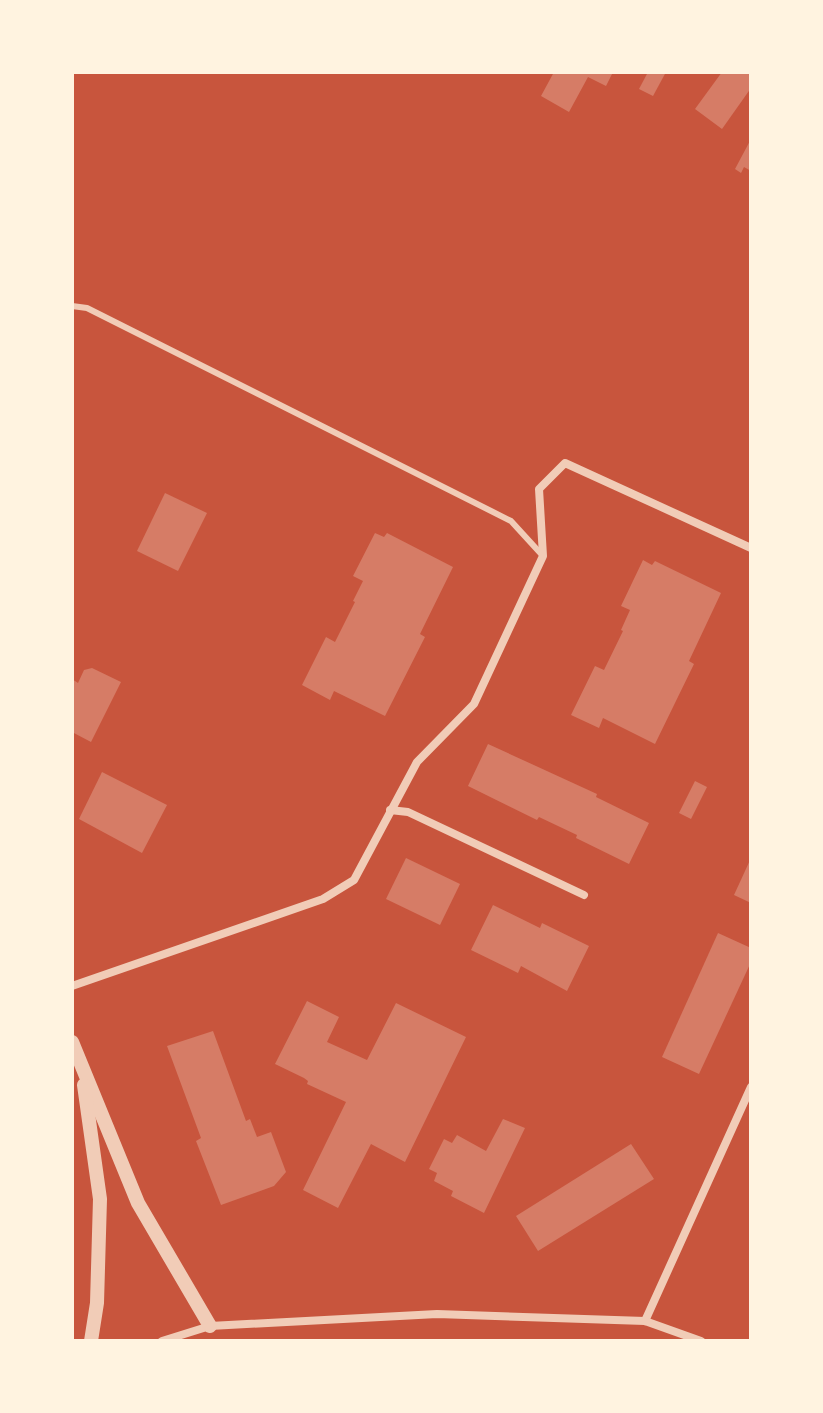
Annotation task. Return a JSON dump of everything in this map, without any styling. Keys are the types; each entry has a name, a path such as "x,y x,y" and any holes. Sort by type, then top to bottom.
{"street":[{"path":"72,986 323,899 354,880 417,762 474,704 543,556 539,489 565,463 751,548"},
{"path":"390,810 408,812 584,895"},
{"path":"72,1042 138,1203 210,1326"},
{"path":"81,1061 100,1199 97,1303 91,1341"},
{"path":"645,1321 751,1087"},
{"path":"162,1341 210,1326 437,1314 645,1321 701,1341"}],"lane":[{"path":"72,306 87,308 511,521 543,556"}],"building":[{"path":"554,72 613,72 606,86 588,77 569,112 541,96"},
{"path":"648,72 666,72 653,96 639,89"},
{"path":"722,72 751,72 751,88 722,129 695,109"},
{"path":"751,139 751,171 744,167 741,173 735,169"},
{"path":"165,493 207,513 178,571 137,551"},
{"path":"375,533 384,537 387,533 453,567 420,634 425,637 385,716 334,691 330,700 302,685 326,637 335,642 355,602 363,581 353,576"},
{"path":"643,560 652,565 655,561 721,593 689,661 694,664 655,744 603,718 599,728 571,715 595,666 604,670 623,631 630,610 621,606"},
{"path":"92,668 121,682 91,742 72,732 72,679 78,683 84,670"},
{"path":"488,744 597,794 596,797 649,823 629,864 576,838 577,835 539,817 537,820 468,786"},
{"path":"102,772 167,805 142,853 79,819"},
{"path":"695,781 707,787 691,819 679,813"},
{"path":"406,858 460,884 440,925 386,899"},
{"path":"751,858 751,903 734,895"},
{"path":"493,905 540,928 542,923 589,946 567,991 521,966 518,973 471,950"},
{"path":"718,933 751,948 751,962 699,1074 662,1057"},
{"path":"307,1001 339,1017 327,1042 367,1060 396,1003 466,1037 405,1162 371,1144 338,1208 303,1190 346,1102 307,1084 304,1078 275,1064"},
{"path":"213,1031 246,1121 250,1119 257,1137 271,1132 286,1172 274,1186 221,1205 196,1141 201,1138 167,1046"},
{"path":"503,1119 525,1128 484,1213 451,1196 453,1191 434,1181 437,1173 429,1169 444,1139 452,1143 457,1135 486,1151"},
{"path":"631,1144 654,1179 538,1251 516,1216"}]}
